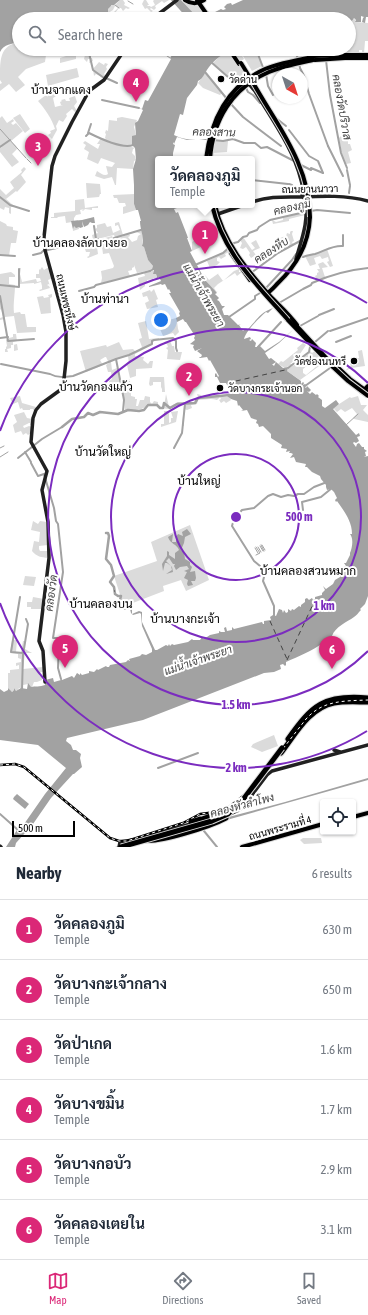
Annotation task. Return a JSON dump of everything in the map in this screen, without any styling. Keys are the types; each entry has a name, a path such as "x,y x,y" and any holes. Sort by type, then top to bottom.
{"highway":[{"path":"121,845 221,818 234,810 256,783 306,715 341,698 367,700"},
{"path":"284,745 310,713 322,705 339,700 367,700"},
{"path":"274,762 322,706 367,700"},
{"path":"140,840 152,842 211,824 228,817 236,811 307,720 317,710 334,703 367,700"},
{"path":"192,822 230,809 256,783"},
{"path":"128,847 211,824"}],"main road":[{"path":"161,12 177,0"},
{"path":"185,0 190,3 195,3 204,0"},
{"path":"191,0 204,12"},
{"path":"196,0 204,12"},
{"name":"ถนนเพชรหึงษ์","path":"45,682 43,651 39,640 49,558 48,522 42,490 47,471 32,445 31,438 35,411 43,402 63,388 66,361 66,334 64,316 45,251 44,227 54,158 89,90 104,80 121,56"},
{"path":"234,56 290,149 301,176 307,200 308,214 305,238 297,259"},
{"path":"207,156 211,140 228,100 243,84 265,72 299,61 325,57 367,57"},
{"path":"228,100 265,72"},
{"path":"255,80 254,82 256,89 296,156 305,188 311,196 312,211 308,240 303,252 269,295"},
{"path":"249,84 256,89"},
{"path":"210,156 211,140"},
{"path":"305,188 303,196 306,202 308,214"},
{"name":"ถนนยานนาวา","path":"255,200 272,197 303,196 343,196 368,200"},
{"path":"306,202 308,201 311,203"},
{"path":"215,211 228,208"},
{"path":"215,211 220,229 229,247 254,281 269,295 333,367 367,394"},
{"path":"215,211 221,227 238,260 296,326"},
{"path":"254,281 266,289 269,295"},
{"path":"327,360 367,394"},
{"path":"356,386 368,386 367,394"},
{"path":"121,845 235,812 243,806 270,772 368,744"},
{"path":"173,829 237,810 256,790"},
{"path":"356,815 368,812"},
{"path":"140,840 192,822"},
{"name":"ถนนพระรามที่ 4","path":"242,847 320,826"},
{"name":"ถนนพระรามที่ 4","path":"247,847 252,845"}],"shaded area":[{"path":"120,0 123,0 125,3 124,5 130,8 126,8 123,11 119,8 114,12 118,8 115,6 113,10 107,12 111,5 115,5"},
{"path":"144,0 146,0 149,5 147,5 148,6 151,7 155,5 154,0 169,0 164,3 162,1 155,6 156,8 154,10 151,8 150,9 153,11 151,12 147,8 145,9 142,4"},
{"path":"181,0 201,0 202,5 209,12 192,12"},
{"path":"356,22 368,23 368,41 365,41 364,54 362,53 362,50 359,50 359,53 356,53"},
{"path":"12,45 12,56 46,56 45,62 26,69 18,77 25,85 16,92 9,84 0,91 0,84 2,83 0,80 1,59 2,54"},
{"path":"66,56 76,56 76,59 60,63 60,58"},
{"path":"85,56 90,56 93,61 89,63 90,59 88,59 87,62 84,59"},
{"path":"220,56 242,56 244,59 241,61 251,76 241,83 230,78 213,63"},
{"path":"243,56 258,56 262,66 252,71"},
{"path":"99,62 104,65 105,63 108,64 104,74 106,76 104,78 96,74 94,76 93,69"},
{"path":"77,68 79,77 48,86 46,75"},
{"path":"205,73 222,93 220,95 203,88 198,83"},
{"path":"53,86 56,96 53,98 55,107 63,105 61,105 61,100 65,99 66,101 70,101 69,98 75,96 77,102 74,106 77,111 76,113 72,109 66,114 67,116 63,122 59,120 56,126 57,130 52,139 48,135 51,133 50,131 55,129 54,125 38,101 46,95 48,97 45,87"},
{"path":"20,114 30,129 25,133 13,118"},
{"path":"2,116 7,123 13,119 14,121 11,123 13,125 16,123 23,131 11,141 17,149 12,154 19,162 12,167 0,152 0,148 2,147 0,147 0,118"},
{"path":"122,117 137,120 134,127 136,135 133,138 132,144 128,146 135,148 133,149 132,153 136,160 134,161 133,169 117,168 115,185 112,177 104,179 95,176 97,171 107,175 106,166 112,167 115,163 101,158 98,164 87,159 89,152 84,149 86,145 83,143 85,141 98,149 100,144 97,144 101,138 106,139 105,133 106,130 108,131 109,120 117,121 117,118"},
{"path":"343,134 348,134 350,140 348,141 348,144 350,144 352,150 348,152 351,163 346,164 342,154 339,138"},
{"path":"214,141 228,141 227,152 212,153"},
{"path":"24,167 26,169 21,175 26,182 17,192 16,191 6,199 14,206 11,207 11,214 9,213 9,208 5,207 4,210 0,208 0,189 6,195 14,188 10,182 22,172 21,170"},
{"path":"86,183 100,184 101,194 99,197 87,198"},
{"path":"135,194 134,204 136,210 123,214 123,207 126,206 125,203 119,203 117,198 114,198 113,195"},
{"path":"84,199 85,208 98,206 98,208 92,208 92,210 85,209 83,211 82,210 84,209 80,210 81,214 76,215 74,218 74,221 78,220 79,229 73,231 72,222 66,223 65,216 51,218 54,217 54,213 75,211 75,200"},
{"path":"305,212 305,215 289,219 289,221 273,224 272,220 276,222 283,220 283,218"},
{"path":"0,221 7,226 13,227 13,230 18,231 16,243 11,243 9,256 0,255"},
{"path":"119,222 123,235 115,237 114,235 93,240 92,235 98,233 95,229 97,228 97,225 105,223 107,227 111,226 113,233 120,230 118,225 115,226 115,223"},
{"path":"210,225 213,231 208,234 209,236 211,235 212,238 209,239 206,234 201,236 205,245 192,251 192,242 198,238 201,233 207,231"},
{"path":"142,230 142,246 144,247 148,260 153,266 153,273 156,274 157,278 147,280 145,286 140,290 138,278 145,276 144,273 149,272 150,270 137,273 134,265 132,270 128,271 130,276 101,283 101,271 113,268 114,266 109,253 103,254 101,239 112,236 114,240 129,234 130,236 128,237 132,242 137,240 138,236 141,234 136,232"},
{"path":"291,231 293,231 293,244 284,249 283,247 278,249 276,246 277,239 286,236 287,233 290,234"},
{"path":"243,237 252,250 255,248 251,243 256,240 260,248 253,251 256,255 251,258 246,247 243,249 240,248 242,243 240,240"},
{"path":"96,240 98,254 88,258 87,257 89,256 90,252 86,252 85,249 89,248 89,242"},
{"path":"327,249 333,266 330,267 327,262 329,261 328,257 322,259 320,256 314,258 316,264 310,266 305,256 316,254"},
{"path":"227,250 229,252 225,254 226,256 221,259 219,257 217,258 217,261 220,262 210,268 207,261"},
{"path":"323,262 328,267 322,268 325,277 317,280 315,276 319,272 317,269 320,269 318,264"},
{"path":"42,267 44,270 49,267 53,278 48,280 50,286 49,284 47,285 50,288 40,291 39,290 42,289 41,282 34,284 19,284 19,268 21,268 20,274 22,282 36,279 37,282 41,281 40,278 36,278 36,274 39,274 39,269 40,270"},
{"path":"239,269 239,272 242,272 237,276 235,273 224,280 234,271"},
{"path":"11,272 15,275 15,277 9,277 9,284 15,285 14,313 20,312 21,314 25,314 27,327 36,327 36,332 17,333 14,316 5,317 5,319 0,320 0,318 3,317 1,309 0,310 0,274"},
{"path":"219,273 218,274 223,281 214,288 218,291 215,292 202,274 209,280"},
{"path":"154,289 158,299 156,300 158,307 147,309 145,303 149,301 147,296 143,297 142,293 150,290 151,292"},
{"path":"52,294 52,297 50,298 51,313 41,314 37,297 49,297 48,295"},
{"path":"176,318 179,332 175,336 173,333 163,336 160,329 166,327 165,321"},
{"path":"146,321 149,339 159,338 159,340 153,341 153,344 135,354 135,356 144,357 143,360 148,364 150,361 153,361 152,368 136,369 136,376 130,378 127,365 129,364 128,356 116,359 111,362 112,370 117,368 120,381 130,379 126,382 109,384 109,381 112,379 111,372 108,372 106,365 109,363 105,357 100,360 103,365 86,372 80,351 106,345 107,347 119,342 123,350 133,349 136,352 142,347 139,339 142,338 138,323"},
{"path":"13,334 16,334 17,341 13,342 11,348 7,349 8,352 5,352 7,346 6,340 13,337"},
{"path":"170,340 172,346 174,346 175,352 182,352 180,360 167,359 168,350 166,348 168,347 167,344 164,344 164,342"},
{"path":"303,343 306,345 298,357 294,354 293,355 296,359 290,364 293,364 285,368 278,364 281,361 283,362 298,350 297,348"},
{"path":"17,344 18,350 14,351 13,345"},
{"path":"362,350 365,366 351,368 345,371 350,366 351,367 350,364 354,363 355,359 359,358 358,351"},
{"path":"310,351 312,353 315,351 324,361 322,362 323,361 319,356 303,369 303,373 306,375 321,362 322,364 300,380 287,371 287,369 296,364"},
{"path":"150,377 164,377 165,392 162,392 161,382 153,382 153,385 150,386"},
{"path":"130,381 131,396 137,399 136,406 138,406 140,400 144,400 145,396 150,397 150,402 152,404 147,404 145,407 138,410 125,410 121,383"},
{"path":"166,394 169,409 160,408 164,407"},
{"path":"197,394 201,395 202,397 222,395 222,397 229,397 231,400 226,403 224,401 221,403 219,400 221,399 220,397 217,400 198,400 197,404 191,405 192,408 187,410 184,409 184,426 182,426 184,405 171,408 172,407 169,407 178,402 195,403 195,399 198,397"},
{"path":"20,396 22,403 36,407 34,411 33,409 20,409 18,402 13,404 10,398"},
{"path":"358,396 361,405 367,405 363,410 368,415 368,422 354,419 353,418 357,414 352,408 345,412 341,409 337,412 333,408 350,397"},
{"path":"154,401 158,402 158,404 152,404"},
{"path":"164,411 169,411 169,423 171,422 171,418 173,418 171,412 178,411 176,422 161,427 161,424 164,424"},
{"path":"24,412 27,418 32,419 32,425 29,423 23,426 24,428 29,426 32,427 31,433 28,435 26,433 23,435 21,431 15,433 13,425 17,422 14,415"},
{"path":"33,521 38,524 40,521 47,522 48,545 39,546 39,549 40,551 48,551 48,558 37,556 32,551 34,541 39,542 40,532 31,530"},
{"path":"190,525 209,580 186,591 181,580 163,586 164,591 125,606 126,600 124,607 114,576 157,561 151,542"},
{"path":"25,576 36,577 34,586 23,585"},
{"path":"33,597 44,599 43,609 31,609 31,607 27,607 27,602 32,602"},
{"path":"12,640 17,640 16,652 21,652 23,641 25,641 25,649 32,653 25,653 23,669 43,667 44,672 41,672 39,675 42,677 42,680 34,682 32,687 28,684 23,685 23,689 19,688 16,691 14,688 11,692 8,688 8,673 10,673 10,670 19,669 19,665 16,666 16,663 21,662 21,659 18,658 18,654 10,653"},
{"path":"274,735 278,746 262,752 251,747 253,744"},
{"path":"303,838 321,838 322,843 304,844 300,840"}],"water":[{"path":"0,0 120,0 114,5 111,5 108,12 12,12 12,44 6,46 0,52"},
{"path":"171,0 181,0 192,12 182,12"},
{"path":"243,0 368,0 368,17 366,17 365,23 362,22 364,17 361,16 361,22 356,22 356,12 215,12 221,9 226,9 224,7 227,4 231,3 232,5"},
{"name":"แม่น้ำเจ้าพระยา","path":"171,56 221,56 213,62 187,98 183,115 180,114 174,135 186,139 199,140 187,140 177,137 174,144 173,142 173,144 175,145 173,156 155,156 155,208 177,208 174,209 176,213 178,212 187,235 192,251 190,252 205,280 217,293 215,294 219,298 217,300 222,306 225,306 222,309 224,315 228,315 238,325 241,324 239,325 243,331 245,329 247,330 262,314 273,308 256,321 247,332 244,339 250,337 251,339 249,340 251,341 252,339 256,343 255,347 259,345 265,351 279,342 294,329 279,343 265,353 269,359 271,358 276,362 283,368 288,367 287,371 301,381 301,384 303,382 303,385 306,385 306,388 307,386 311,390 309,392 307,391 310,394 312,392 319,396 318,397 322,400 322,406 325,408 336,400 339,404 333,409 356,435 359,433 360,436 357,437 359,441 353,443 356,447 359,443 362,447 364,447 367,451 365,452 366,456 364,457 368,456 368,596 365,604 360,609 361,610 355,616 338,627 332,636 323,643 286,662 285,666 283,664 280,665 281,669 274,672 264,673 143,720 67,738 66,741 71,745 73,750 76,750 81,754 80,758 82,767 73,774 51,798 33,824 16,843 15,847 6,847 17,830 22,827 45,794 66,768 38,745 0,740 0,689 4,692 8,690 8,688 12,692 14,688 16,691 21,688 27,689 28,683 31,687 43,686 45,685 45,680 53,678 54,682 61,680 60,677 62,680 72,676 74,678 77,673 82,675 89,673 89,671 94,672 97,669 98,670 106,666 109,667 110,665 126,662 128,660 130,661 129,659 152,652 142,626 141,614 132,614 139,611 142,612 142,622 155,650 166,645 168,646 169,644 170,646 172,644 174,645 188,642 192,639 200,640 202,637 204,639 210,635 219,633 219,631 225,632 224,628 226,627 227,631 232,630 232,627 234,629 262,622 264,624 264,621 271,620 270,617 273,615 276,616 279,609 282,610 283,613 284,610 286,613 288,612 288,609 291,611 299,606 301,607 307,598 309,600 312,598 313,600 315,597 322,595 325,590 323,586 326,589 333,584 344,571 343,567 346,566 344,563 346,563 350,555 352,546 352,538 350,534 352,534 351,525 345,512 337,501 336,502 335,500 337,498 334,492 331,489 327,490 326,485 320,476 305,467 306,464 296,462 294,457 290,458 293,454 289,453 290,451 286,452 287,449 281,448 282,445 271,438 271,434 263,426 259,427 256,423 257,420 251,418 247,410 241,411 243,410 239,405 238,406 237,401 227,396 231,394 231,392 226,383 220,383 217,377 215,377 216,373 218,377 219,376 210,360 209,361 207,357 199,357 202,355 197,351 202,348 195,351 193,347 194,345 190,344 195,340 195,336 186,322 183,319 177,322 176,318 180,316 180,312 169,293 171,293 169,289 168,290 165,284 149,287 161,281 159,277 156,279 156,274 153,274 154,270 148,271 152,269 153,266 148,260 144,247 142,246 143,240 140,225 141,221 138,210 136,210 134,204 133,169 136,159 135,148 132,145 132,136 136,135 135,123 138,121 143,110 138,107 142,109 145,100 148,101"},
{"path":"94,217 95,223 90,222 84,227 82,221 83,227 76,228 74,226 73,229 71,221"},
{"path":"187,529 191,534 185,537 181,550 184,552 185,559 190,562 192,567 190,572 195,571 195,581 191,581 193,585 188,586 188,580 184,578 187,572 184,571 189,569 187,566 180,567 176,570 174,566 175,564 173,564 169,558 166,561 171,566 165,563 163,571 162,564 167,556 167,551 169,552 169,555 175,559 175,553 179,550 177,546 170,541 168,537 173,534 172,542 176,542 176,537 178,534 183,536 182,532"},
{"path":"171,566 173,572 166,574 172,570"},
{"path":"126,600 125,608 132,608 132,614 130,609 124,610"},
{"path":"368,778 368,780 131,847 115,847 285,802"},
{"path":"17,794 29,804 25,809 13,799"}],"waterway":[{"path":"128,1 133,4"},
{"path":"115,5 119,8"},
{"path":"90,56 93,70 104,78"},
{"path":"259,56 264,70"},
{"path":"297,56 328,146"},
{"name":"คลองวัดปริวาส","path":"326,60 330,95 341,153 347,168"},
{"path":"211,62 228,77 241,83"},
{"path":"205,72 227,99"},
{"path":"266,74 268,86 272,93"},
{"path":"106,78 117,83"},
{"path":"246,88 248,92 260,103"},
{"path":"102,100 139,108"},
{"path":"230,103 243,117 281,146"},
{"path":"276,118 286,126"},
{"path":"88,133 91,124"},
{"path":"0,129 26,158"},
{"path":"289,130 309,156 318,161 323,173"},
{"path":"86,136 89,133 123,146 133,145"},
{"name":"คลองสาน","path":"213,140 223,141 233,139 244,143 255,143 261,148 267,147 294,161"},
{"path":"0,147 10,140"},
{"path":"328,146 343,176"},
{"path":"27,159 31,163"},
{"name":"คลองสาน","path":"301,165 311,170 311,168 323,173"},
{"name":"คลองวัดปริวาส","path":"347,170 350,185"},
{"path":"255,180 288,184"},
{"path":"289,184 293,187 302,188"},
{"name":"คลองวัดปริวาส","path":"349,193 350,186"},
{"path":"308,189 314,190"},
{"path":"0,197 10,205 29,211"},
{"name":"คลองภูมิ","path":"195,265 223,253 234,243 238,242 249,233 257,230 270,220 317,210 350,213"},
{"path":"94,226 96,239"},
{"path":"114,238 144,229"},
{"path":"303,257 332,247 343,246 343,235"},
{"path":"33,255 43,251 98,239"},
{"name":"คลองหีบ","path":"251,273 278,253 300,241"},
{"path":"266,288 296,254"},
{"path":"0,255 15,256"},
{"path":"279,303 319,280 332,275 368,268"},
{"path":"19,269 19,277"},
{"path":"79,291 150,271"},
{"path":"0,285 19,287 19,277"},
{"name":"แม่น้ำเจ้าพระยา","path":"229,317 255,299 255,296 260,293"},
{"path":"0,296 8,341 34,339"},
{"path":"319,315 334,309"},
{"path":"300,326 318,316"},
{"path":"330,331 368,318"},
{"path":"258,347 281,322"},
{"path":"315,342 328,331"},
{"path":"336,342 351,336"},
{"path":"0,338 8,337"},
{"path":"1,364 55,376 67,377 129,355 152,344 152,341 154,340 173,338 176,341 177,351"},
{"path":"288,368 309,352 310,347"},
{"path":"336,365 344,362 341,356"},
{"path":"116,359 124,400 123,411"},
{"path":"305,386 330,368"},
{"path":"62,427 72,419 84,417 88,413 93,415 100,412 118,414 128,410 144,410 148,405 157,405 160,408 163,408 164,403 170,408 177,404 195,403 198,398 230,395"},
{"path":"174,448 182,433 185,404"},
{"path":"346,425 358,414"},
{"path":"18,458 42,439 62,427"},
{"path":"0,448 4,446"},
{"path":"0,457 8,452"},
{"name":"คลองวัด","path":"25,452 31,462"},
{"name":"คลองวัด","path":"31,463 38,476 44,474 58,524 63,572 53,638 59,638 58,668 61,679"},
{"path":"274,617 274,606 263,581 264,577 260,566 254,561 232,526 234,519 242,510 254,508 268,496 273,494 281,497 304,494 314,487 327,482"},
{"path":"303,510 302,502 321,497 332,488"},
{"path":"106,533 108,533 109,536 106,559 111,565 114,576 110,582 114,587 115,594 121,596 120,600 126,602 125,605"},
{"path":"261,545 264,551"},
{"path":"262,545 265,550"},
{"path":"260,546 263,551"},
{"path":"256,547 260,553 256,555"},
{"path":"258,547 261,552"},
{"path":"255,548 258,553"},
{"path":"20,597 11,652 23,653"},
{"path":"22,690 23,655 28,624 26,619"},
{"path":"158,768 198,753"},
{"path":"0,814 18,830"},
{"path":"204,831 217,847"}],"ferry route":[{"path":"227,383 285,370"},
{"path":"287,660 315,600"},
{"path":"270,621 287,659"}],"railway":[{"path":"0,765 15,764 24,767 110,838 119,841 127,841 183,823 200,814 216,812 229,807 251,790 306,719 319,708 342,701 368,700"}],"place":[{"name":"วัดด่าน","path":"221,79"},
{"name":"วัดบางขมิ้น","path":"136,102"},
{"name":"วัดป่าเกด","path":"38,166"},
{"name":"วัดคลองภูมิ","path":"205,254"},
{"name":"วัดช่องนนทรี","path":"354,361"},
{"name":"วัดบางกระเจ้านอก","path":"220,388"},
{"name":"วัดบางกะเจ้ากลาง","path":"189,396"},
{"name":"วัดบางกอบัว","path":"65,668"},
{"name":"วัดคลองเตยใน","path":"332,669"}],"district":[{"name":"บ้านจากแดง","path":"61,90"},
{"name":"บ้านคลองลัดบางยอ","path":"80,243"},
{"name":"บ้านท่านา","path":"105,299"},
{"name":"บ้านวัดกองแก้ว","path":"96,387"},
{"name":"บ้านวัดใหญ่","path":"103,452"},
{"name":"บ้านใหญ่","path":"199,481"},
{"name":"บ้านคลองสวนหมาก","path":"308,571"},
{"name":"บ้านคลองบน","path":"101,604"},
{"name":"บ้านบางกะเจ้า","path":"185,619"}],"water label":[{"name":"คลองหัวลำโพง","path":"242,805"}]}
